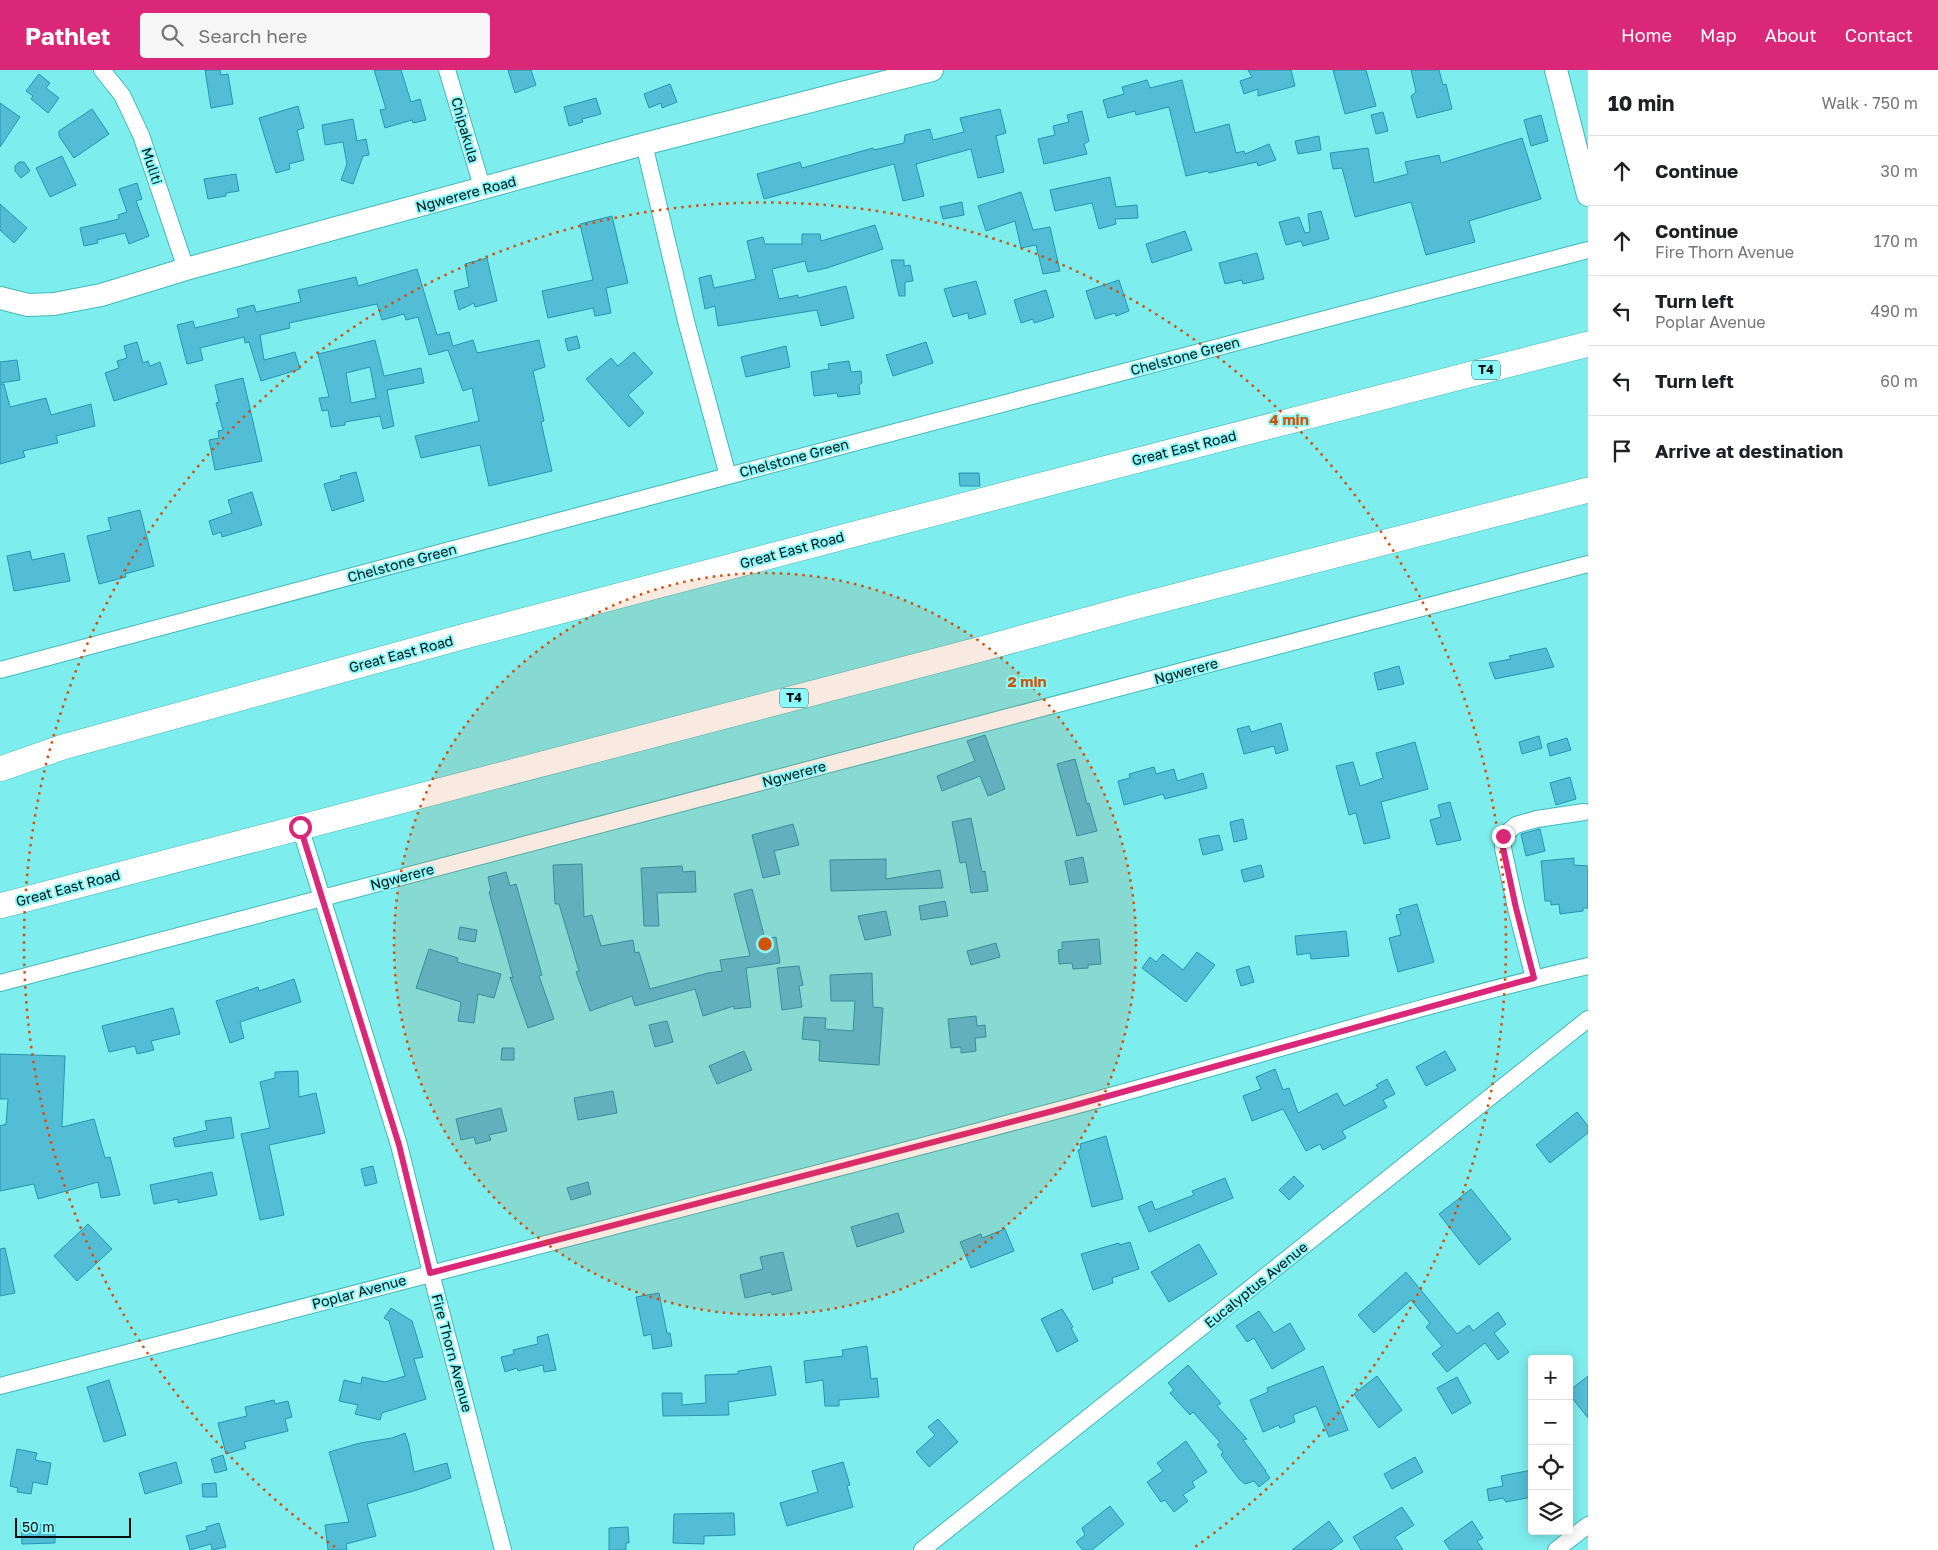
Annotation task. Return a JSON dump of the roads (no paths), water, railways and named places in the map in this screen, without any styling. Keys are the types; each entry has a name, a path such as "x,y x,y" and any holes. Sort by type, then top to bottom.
{"main road":[{"name":"Great East Road","path":"0,769 63,747 469,635 1051,482 1588,344"},
{"name":"Great East Road","path":"0,906 1139,606 1588,490"}],"street":[{"name":"Muliti","path":"102,70 122,95 142,135 186,269"},
{"name":"Chipakula","path":"448,70 483,190"},
{"name":"Ngwerere Road","path":"0,298 28,305 54,304 101,295 186,269 483,190 644,144 932,70"},
{"path":"1556,70 1588,195"},
{"path":"644,144 686,321 728,476"},
{"name":"Chelstone Green","path":"0,670 1588,250"},
{"name":"Ngwerere","path":"0,983 1588,564"},
{"path":"1534,978 1516,908 1503,848 1503,836 1516,825 1537,819 1584,812"},
{"name":"Fire Thorn Avenue","path":"300,827 399,1145 430,1273 503,1550"},
{"name":"Poplar Avenue","path":"0,1386 1072,1106 1534,978 1588,966"},
{"name":"Eucalyptus Avenue","path":"922,1550 1588,1018"},
{"path":"1556,1550 1588,1525"}]}
